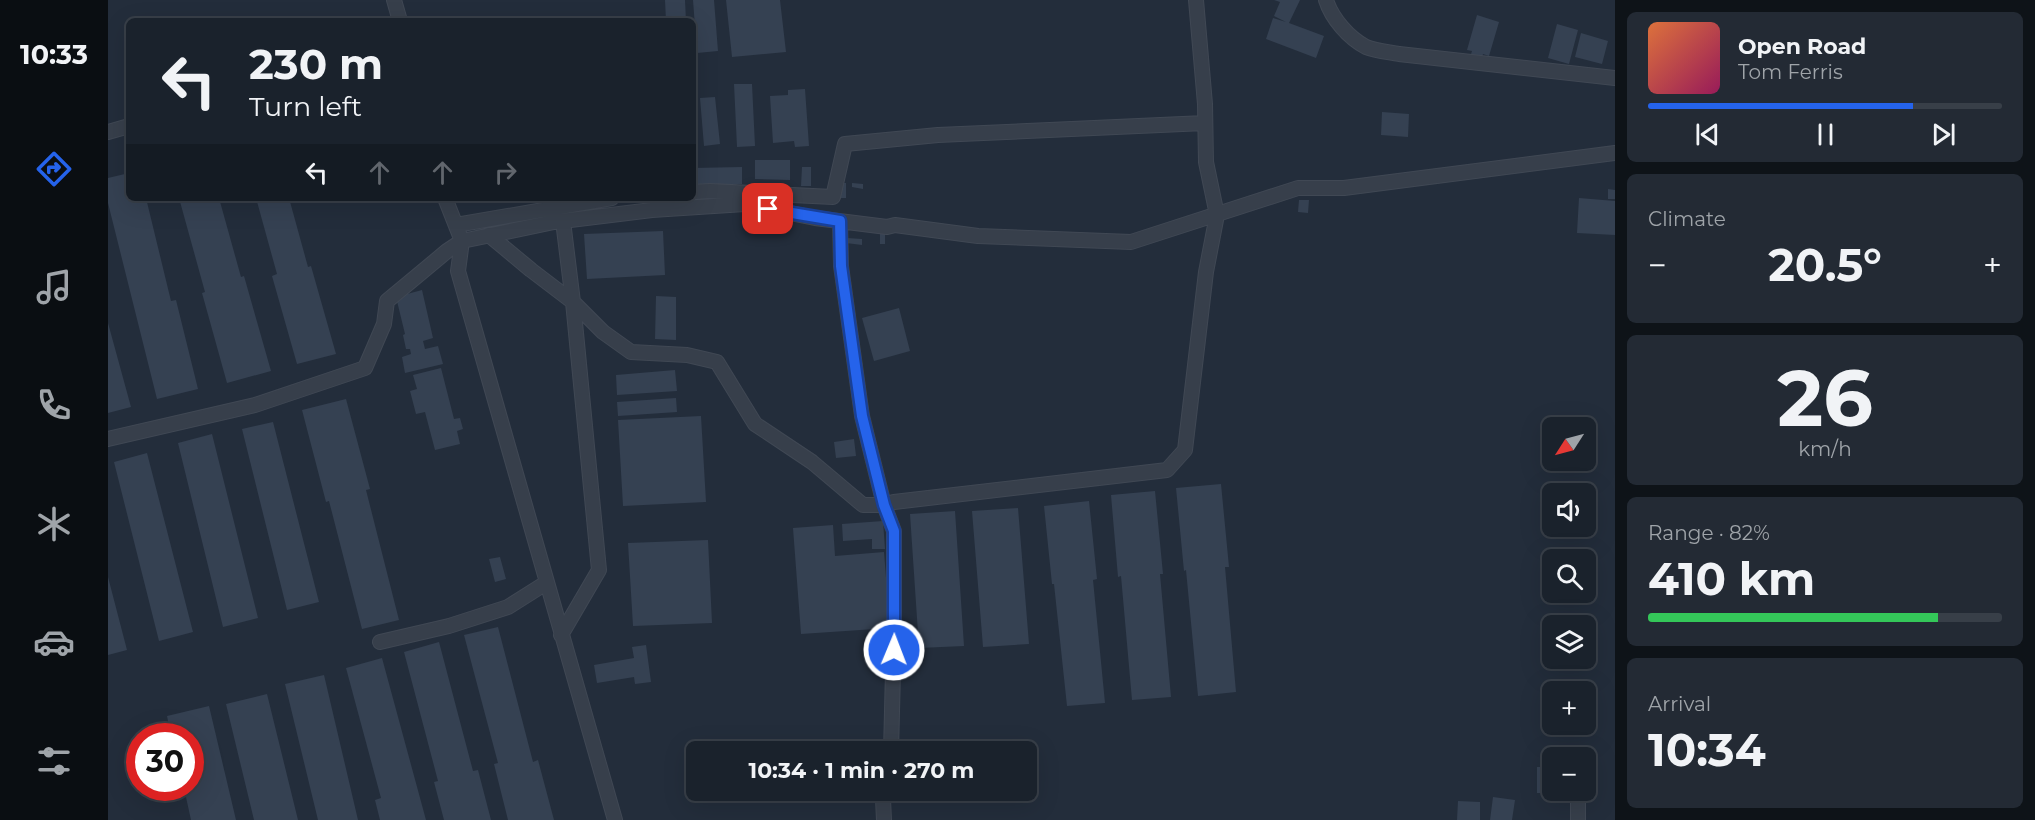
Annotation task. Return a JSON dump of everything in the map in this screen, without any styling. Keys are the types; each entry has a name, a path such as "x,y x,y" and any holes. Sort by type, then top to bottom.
{"street":[{"path":"394,0 399,18"},
{"path":"489,235 573,302 603,332 631,352 687,355 717,363 755,424 812,462 863,505 884,505 1167,471 1185,450 1206,272 1217,216 1206,162 1196,0"},
{"path":"1326,0 1329,9 1347,33 1368,48 1399,54 1615,78"},
{"path":"696,192 833,197 845,144 938,135 1205,123"},
{"path":"108,132 126,127"},
{"path":"108,439 255,405 365,368 384,324 387,301 462,241 489,235 563,221 652,210 745,204 840,221 887,227 895,225 978,236 1131,242 1298,188 1344,188 1615,153"},
{"path":"446,201 462,241 458,271 615,820"},
{"path":"456,225 595,201"},
{"path":"561,635 599,570 563,221"},
{"path":"840,221 841,266 862,416 884,505 894,531 891,741"},
{"path":"380,642 449,626 508,607 546,583"},
{"path":"877,820 882,801"},
{"path":"883,801 884,820"},
{"path":"1578,801 1578,820"}],"building":[{"path":"665,0 685,0 686,18 666,18"},
{"path":"693,0 714,0 718,51 697,53"},
{"path":"726,0 780,0 786,52 732,57"},
{"path":"1274,0 1300,0 1289,23 1324,36 1316,58 1266,39 1273,18 1286,22 1274,16 1280,2"},
{"path":"1477,15 1499,22 1489,56 1483,54 1481,60 1470,57 1472,51 1467,50"},
{"path":"1557,24 1578,30 1569,64 1548,58"},
{"path":"1581,33 1608,41 1602,64 1575,57"},
{"path":"734,84 752,84 755,146 737,147"},
{"path":"805,89 809,146 795,147 794,141 773,143 770,96 788,95 788,90"},
{"path":"715,97 720,144 704,146 700,98"},
{"path":"1382,112 1409,114 1408,137 1381,135"},
{"path":"755,160 790,160 790,180 755,179"},
{"path":"742,167 742,184 696,185 696,168"},
{"path":"802,167 811,167 811,186 801,186"},
{"path":"126,174 126,201 147,201 171,301 176,300 198,389 157,399 108,203 108,178"},
{"path":"839,183 846,183 846,198 840,198"},
{"path":"852,183 863,184 863,189 852,187"},
{"path":"1608,189 1615,190 1615,199 1608,199"},
{"path":"1579,198 1615,201 1615,235 1577,233"},
{"path":"1299,200 1309,200 1308,213 1298,212"},
{"path":"180,201 220,201 271,371 227,383 202,293 205,292"},
{"path":"257,201 290,201 336,354 297,364 272,276 277,274"},
{"path":"880,230 885,230 885,244 880,244"},
{"path":"663,231 665,275 587,279 584,234"},
{"path":"847,238 862,239 862,245 846,243"},
{"path":"422,290 433,338 423,341 425,349 438,346 443,364 405,373 402,357 411,354 410,349 406,349 403,335 405,334 396,297"},
{"path":"656,296 676,297 676,340 655,339"},
{"path":"899,308 910,351 874,361 862,318"},
{"path":"108,323 131,407 108,413"},
{"path":"441,368 454,419 460,418 463,429 457,431 460,444 435,450 425,412 416,414 410,391 417,389 413,375"},
{"path":"675,370 677,391 617,395 616,375"},
{"path":"676,398 677,412 618,416 617,402"},
{"path":"346,399 370,489 366,490 399,620 362,629 329,501 326,502 302,410"},
{"path":"701,416 706,502 623,506 618,420"},
{"path":"273,422 319,602 287,610 242,429"},
{"path":"212,434 258,618 223,627 178,443"},
{"path":"854,439 856,456 836,458 834,442"},
{"path":"147,453 193,632 159,641 114,462"},
{"path":"1221,484 1229,567 1225,567 1236,692 1198,696 1176,488"},
{"path":"1155,491 1171,697 1132,700 1111,495"},
{"path":"1089,501 1097,579 1093,580 1105,703 1067,706 1044,506"},
{"path":"1018,508 1029,644 983,647 972,511"},
{"path":"955,511 964,646 919,648 910,514"},
{"path":"883,521 885,549 872,549 872,539 843,541 842,524"},
{"path":"833,525 835,556 884,552 890,628 801,634 793,528"},
{"path":"708,540 712,623 633,626 628,543"},
{"path":"500,557 506,579 495,582 489,559"},
{"path":"108,577 127,650 108,655"},
{"path":"498,627 533,762 538,760 554,820 508,820 494,764 498,763 464,635"},
{"path":"439,642 473,771 478,770 491,820 444,820 434,782 438,781 404,652"},
{"path":"646,645 651,682 635,684 634,677 597,683 594,665 634,658 632,647"},
{"path":"382,658 426,820 380,820 375,800 381,798 346,668"},
{"path":"324,675 358,820 318,820 285,684"},
{"path":"267,694 298,820 254,820 226,704"},
{"path":"209,706 236,820 191,820 187,801 204,801 204,723 168,723 167,716"},
{"path":"1537,767 1542,767 1542,793 1537,793"},
{"path":"1493,797 1515,800 1512,820 1490,820"},
{"path":"1458,801 1480,802 1480,820 1457,820"}],"route":[{"path":"768,209 840,221 841,266 862,416 884,505 894,531 894,650"}]}
